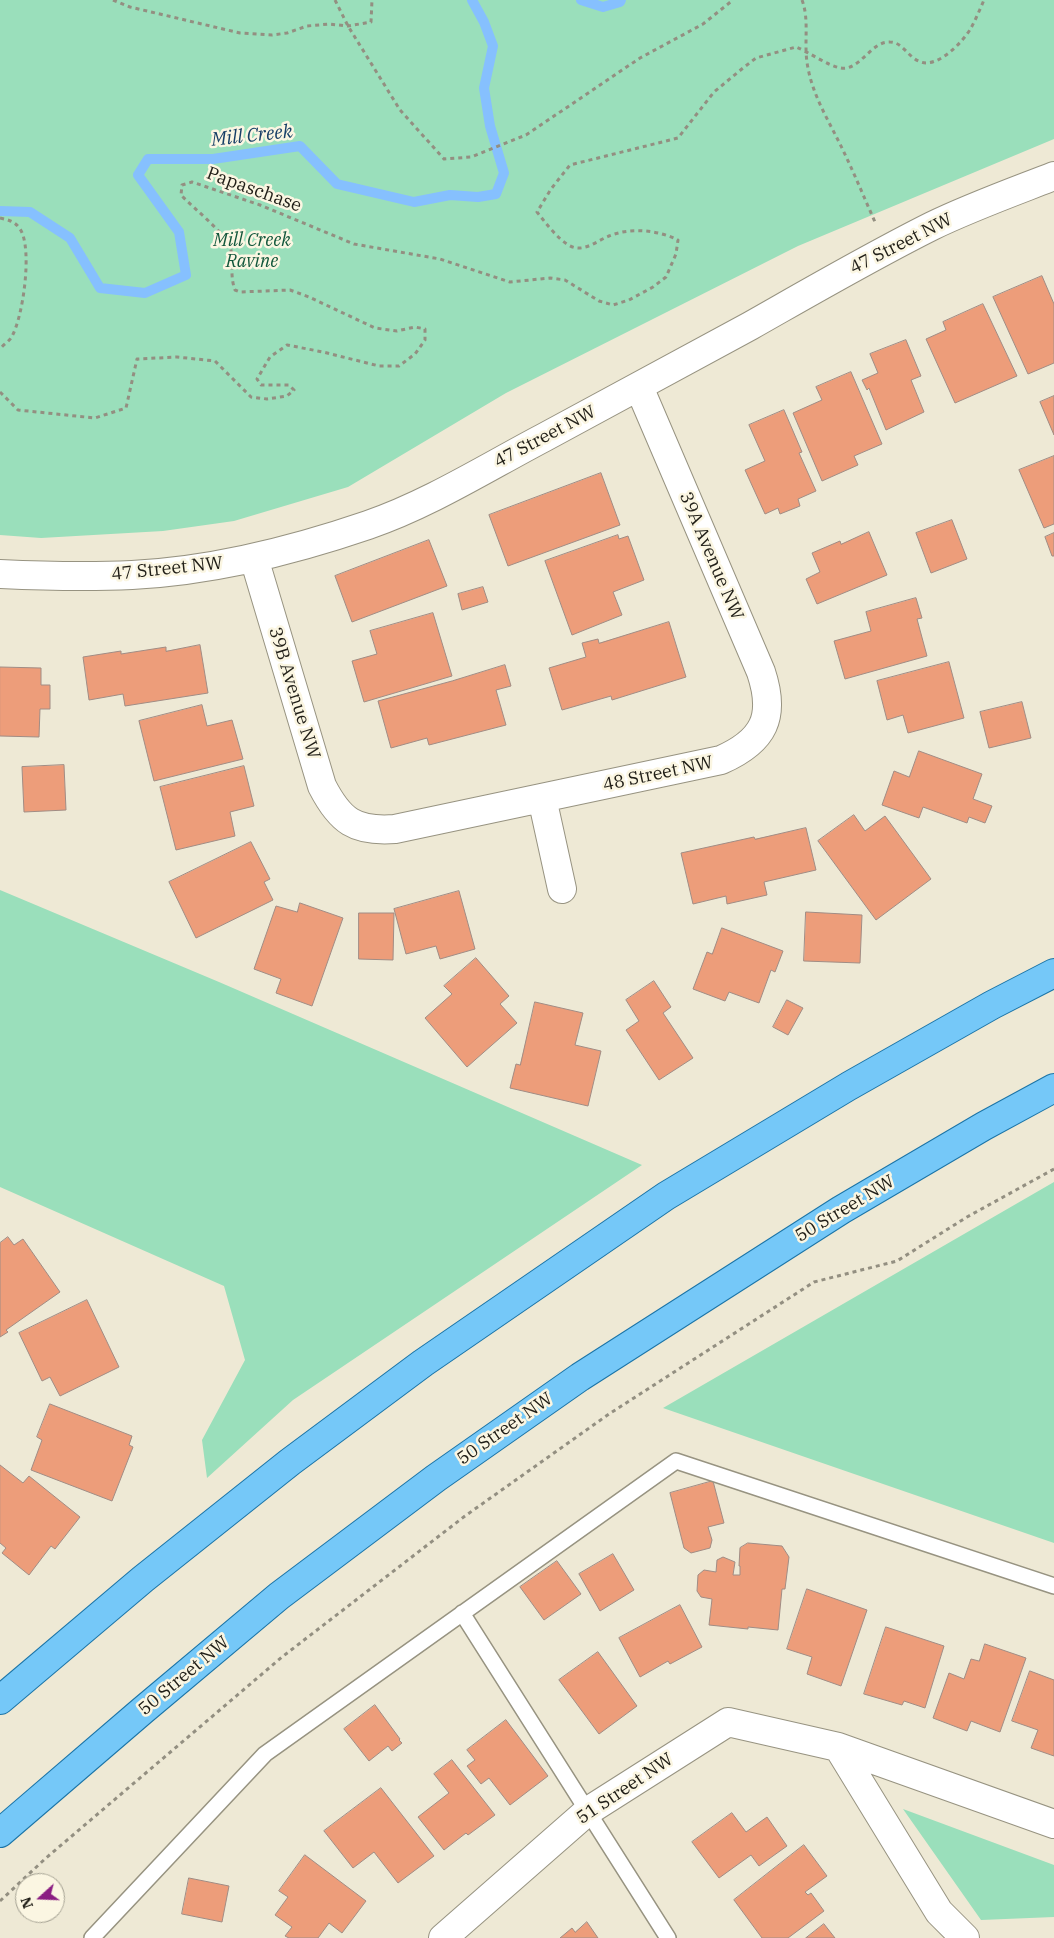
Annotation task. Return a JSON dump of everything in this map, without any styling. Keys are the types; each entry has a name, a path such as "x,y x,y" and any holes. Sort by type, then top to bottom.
{"main road":[{"path":"0,1700 143,1579 290,1462 431,1357 666,1196 849,1086 992,1005 1054,973"},
{"name":"50 Street NW","path":"0,1833 142,1710 279,1596 436,1478 580,1377 841,1210 984,1126 1054,1088"}],"street":[{"name":"47 Street NW","path":"0,574 39,576 133,575 190,569 254,558 332,537 371,524 411,508 639,387 887,248 934,225 1054,176"},
{"name":"39A Avenue NW","path":"639,387 761,672 766,688 767,702 766,717 762,728"},
{"name":"39B Avenue NW","path":"254,558 322,786 337,811 348,820"},
{"name":"48 Street NW","path":"348,820 361,827 376,830 395,829 721,760 746,747 755,739 762,728"},
{"path":"542,798 562,889"},
{"name":"51 Street NW","path":"443,1938 588,1811 728,1722 838,1746 1054,1824"},
{"path":"838,1746 939,1912 964,1938"}],"lane":[{"path":"92,1938 264,1754 676,1461 1054,1586"},
{"path":"462,1613 668,1938"}],"path":[{"path":"113,0 130,7 240,32 272,35 307,26 329,24 348,26 371,22 372,0"},
{"path":"335,0 348,26 400,110 444,159 471,157 526,135 640,58 703,24 733,0"},
{"path":"802,0 806,11 808,67 819,104 839,142 887,248"},
{"path":"807,51 841,68 851,67 873,49 888,41 897,43 921,62 936,62 948,54 970,29 984,0"},
{"name":"Papaschase","path":"0,392 18,410 95,418 126,408 137,359 177,357 215,361 251,397 267,399 286,396 294,390 289,385 261,385 257,380 270,356 287,345 379,366 399,366 415,354 425,340 425,329 415,327 397,330 375,328 290,290 240,292 235,290 232,283 231,249 224,236 181,195 182,185 192,182 260,205 354,244 440,259 510,282 550,278 565,280 599,301 613,306 629,300 653,287 666,277 676,254 678,240 667,235 644,231 626,231 610,235 589,246 576,248 558,236 537,212 551,189 570,165 678,138 714,92 756,58 796,47 807,51"},
{"path":"0,218 12,221 21,229 25,252 25,281 22,309 10,339 0,349"},
{"path":"0,1901 46,1858 282,1657 465,1516 610,1414 814,1282 897,1261 967,1217 1054,1169"}],"green space":[{"name":"Mill Creek Ravine","path":"0,0 1054,0 1054,139 798,246 506,393 348,487 234,521 163,531 41,538 0,535"},
{"path":"0,890 219,982 642,1165 293,1400 207,1478 202,1440 245,1360 224,1286 0,1187"},
{"path":"1054,1182 1054,1543 663,1408"},
{"path":"903,1809 1054,1865 1054,1917 981,1920"}],"building":[{"path":"1042,276 1054,304 1054,363 1028,374 993,297"},
{"path":"983,304 1017,376 955,403 926,339 946,330 943,322"},
{"path":"906,340 921,376 911,380 924,412 886,430 869,388 867,390 862,380 878,373 870,354"},
{"path":"851,372 882,444 854,456 858,465 822,481 793,413 822,400 816,387"},
{"path":"1054,396 1054,435 1040,402"},
{"path":"784,410 802,452 799,453 816,491 798,499 800,506 780,514 778,508 765,514 745,470 765,461 749,425"},
{"path":"1054,456 1054,524 1044,528 1019,470"},
{"path":"601,473 620,525 508,566 489,515"},
{"path":"952,520 967,559 931,573 916,533"},
{"path":"869,532 887,575 817,604 806,579 820,572 812,553 840,541 841,544"},
{"path":"1054,533 1054,556 1052,556 1045,537"},
{"path":"618,535 619,539 628,536 644,580 613,592 622,615 572,635 545,561"},
{"path":"429,540 447,586 352,622 335,576"},
{"path":"483,587 488,602 462,610 458,594"},
{"path":"916,598 922,618 917,619 927,656 845,679 834,641 871,631 866,612"},
{"path":"433,613 452,676 364,702 352,661 377,654 370,631"},
{"path":"669,622 686,677 612,700 611,696 562,710 549,668 586,657 582,643 598,639 599,643"},
{"path":"200,645 208,693 125,706 123,694 89,700 83,657 121,651 121,654 166,647 166,651"},
{"path":"949,662 964,718 908,733 903,715 887,720 877,681"},
{"path":"505,665 511,686 496,690 506,725 429,745 427,738 391,748 378,701"},
{"path":"0,667 41,668 41,685 50,685 50,709 40,709 39,737 0,736"},
{"path":"1022,702 1031,738 989,748 980,712"},
{"path":"202,705 207,726 232,720 243,759 154,781 139,721"},
{"path":"919,751 982,774 973,799 992,806 985,823 969,817 967,823 923,807 919,818 882,805 894,771 909,777"},
{"path":"64,765 66,810 24,812 22,767"},
{"path":"244,766 254,806 230,812 235,836 176,850 160,787"},
{"path":"854,815 865,831 885,816 931,879 876,920 818,841"},
{"path":"806,828 816,870 764,882 767,895 727,904 726,896 693,904 681,853"},
{"path":"251,842 270,879 264,882 273,900 196,938 169,882"},
{"path":"459,891 475,949 440,959 436,946 406,954 394,909"},
{"path":"300,903 343,918 312,1006 276,993 281,979 254,969 276,906 297,912"},
{"path":"806,912 862,915 860,963 804,961"},
{"path":"359,913 394,913 393,960 359,959"},
{"path":"722,928 783,951 775,972 771,970 759,1003 729,992 725,1001 693,989 707,952 712,954"},
{"path":"476,958 509,996 500,1004 517,1023 467,1067 425,1018 452,994 444,986"},
{"path":"654,981 671,1007 663,1013 693,1058 659,1080 626,1030 639,1021 626,1000"},
{"path":"787,1000 803,1008 788,1035 773,1027"},
{"path":"535,1002 583,1013 575,1045 601,1051 588,1106 510,1088 516,1064 520,1065"},
{"path":"8,1237 14,1245 23,1239 60,1292 6,1330 8,1332 0,1337 0,1243"},
{"path":"87,1300 119,1367 60,1396 50,1377 42,1381 19,1333"},
{"path":"50,1404 132,1436 129,1445 133,1447 112,1501 31,1470 42,1440 37,1437"},
{"path":"0,1465 23,1483 29,1476 80,1517 55,1549 51,1546 29,1575 2,1553 6,1548 0,1543"},
{"path":"713,1481 724,1523 708,1527 712,1540 710,1548 691,1553 684,1548 670,1493"},
{"path":"748,1543 782,1546 789,1557 785,1589 782,1589 778,1630 709,1625 712,1599 701,1597 697,1591 698,1575 704,1570 716,1572 717,1560 723,1557 735,1562 733,1575 740,1575 740,1548"},
{"path":"613,1554 634,1590 600,1611 579,1574"},
{"path":"557,1561 581,1594 544,1620 520,1587"},
{"path":"807,1589 867,1610 841,1686 807,1674 812,1657 787,1649"},
{"path":"680,1605 702,1647 670,1664 668,1661 640,1677 619,1638"},
{"path":"886,1627 944,1646 925,1708 904,1701 902,1705 864,1694"},
{"path":"985,1644 1026,1658 1000,1732 971,1721 967,1731 933,1718 949,1673 964,1679 971,1659 979,1661"},
{"path":"598,1652 637,1706 599,1734 559,1680"},
{"path":"1030,1671 1054,1680 1054,1756 1031,1748 1038,1730 1012,1721"},
{"path":"375,1705 402,1743 392,1751 388,1746 369,1761 344,1729"},
{"path":"506,1720 548,1776 510,1805 489,1778 481,1784 467,1766 475,1760 467,1750"},
{"path":"452,1760 495,1815 468,1835 466,1833 444,1850 418,1817 449,1793 434,1774"},
{"path":"381,1788 434,1856 398,1883 374,1852 353,1868 324,1831"},
{"path":"732,1813 746,1832 767,1817 787,1846 759,1866 751,1855 719,1878 692,1842"},
{"path":"804,1845 827,1876 805,1892 808,1895 811,1893 824,1911 788,1938 762,1938 734,1900"},
{"path":"305,1855 366,1901 342,1933 329,1923 318,1938 289,1938 285,1936 292,1927 275,1915 288,1897 279,1891"},
{"path":"189,1878 229,1886 222,1922 182,1914"},
{"path":"587,1922 598,1938 560,1938 572,1928 575,1932"},
{"path":"824,1924 835,1938 806,1938"}],"waterway":[{"name":"Mill Creek","path":"0,211 30,212 70,238 100,288 145,293 186,275 179,232 138,175 148,159 213,159 300,146 337,184 414,202 450,195 478,197 496,194 504,173 490,126 484,88 493,46 484,22 472,0"},
{"name":"Mill Creek","path":"581,0 603,7 620,2 621,0"}]}
